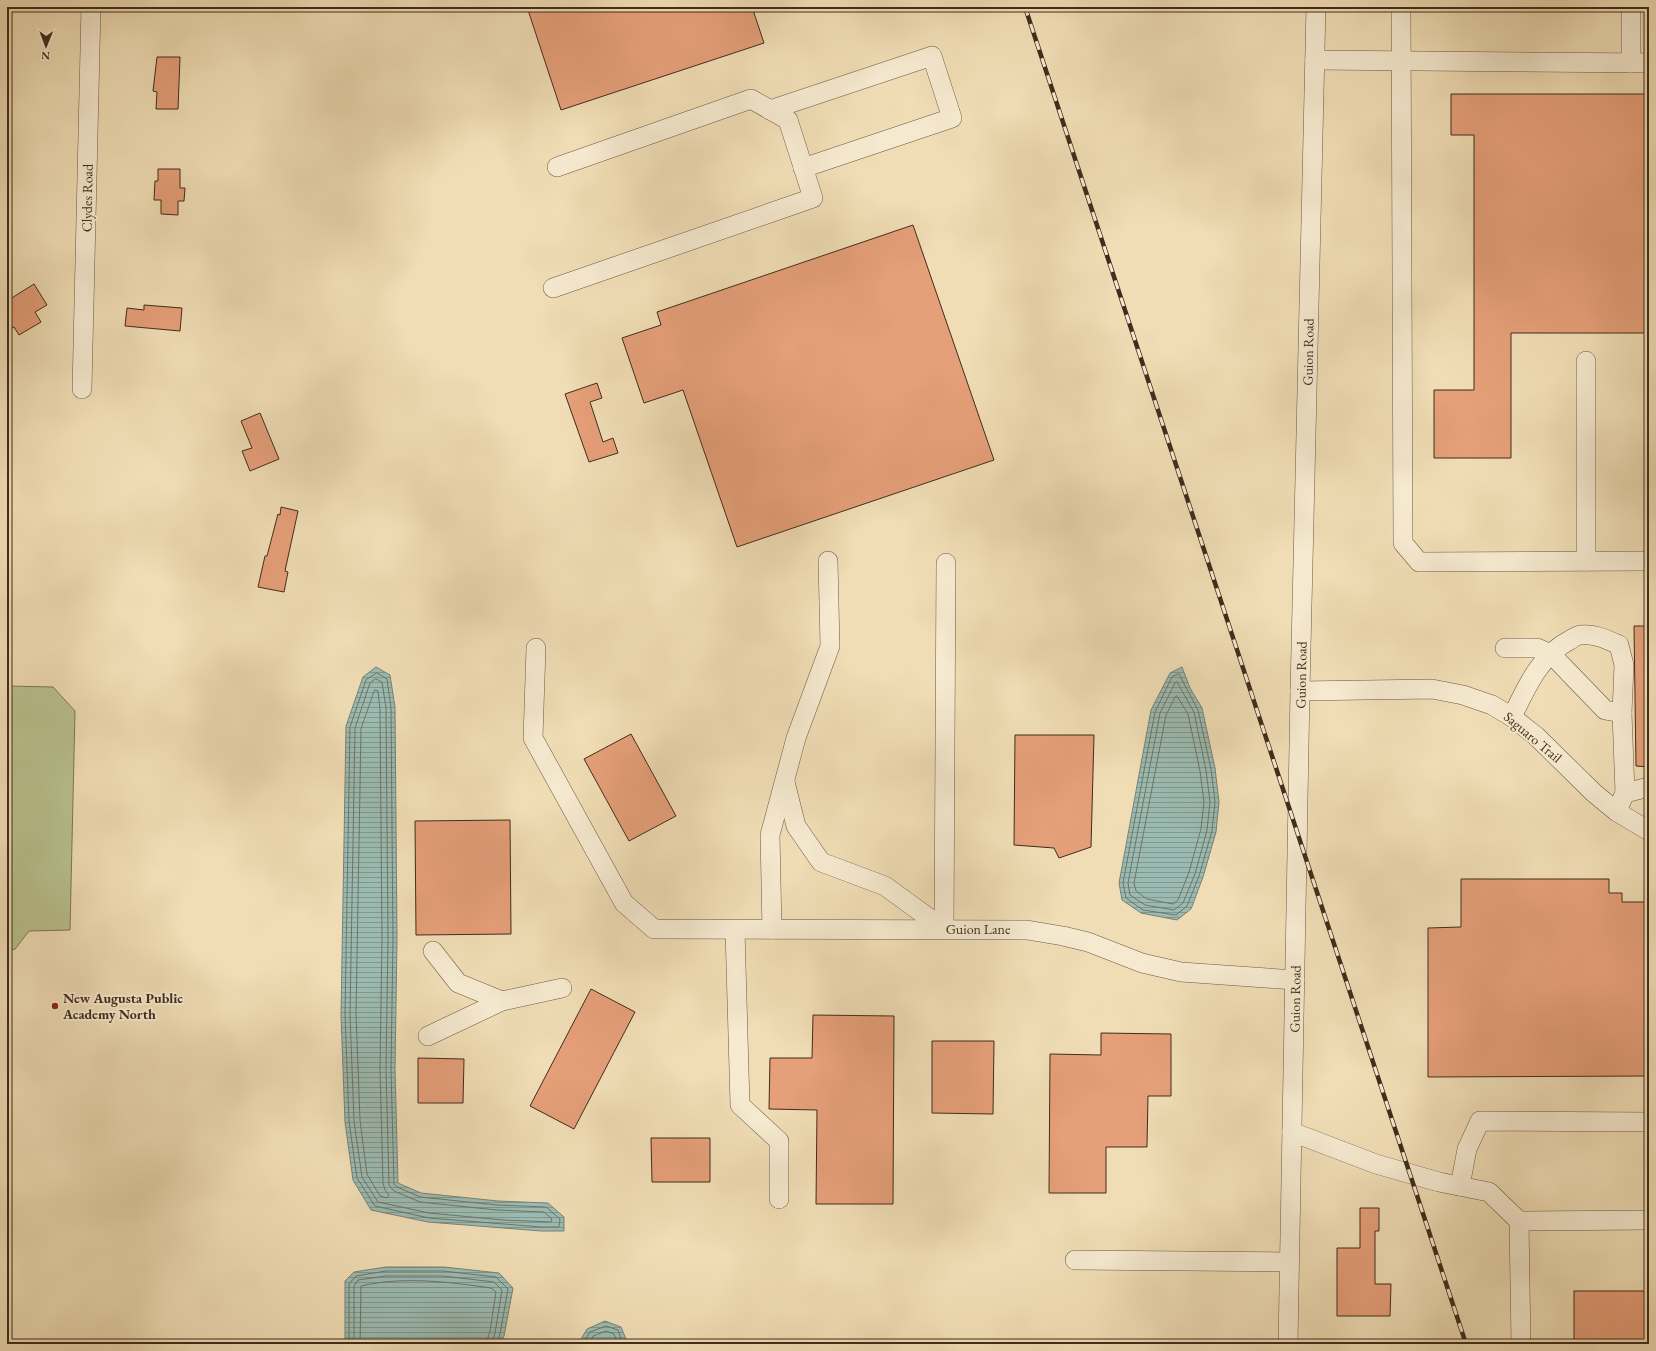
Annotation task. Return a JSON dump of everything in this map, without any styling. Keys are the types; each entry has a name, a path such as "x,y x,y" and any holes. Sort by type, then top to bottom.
{"street":[{"name":"Clydes Road","path":"82,389 91,7"},
{"name":"Guion Road","path":"1288,1344 1300,690 1316,7"},
{"path":"1401,7 1403,543 1419,562 1649,561"},
{"path":"1315,60 1640,63 1631,14"},
{"path":"770,110 932,56 952,118 803,168"},
{"path":"553,288 813,198 788,120 751,99 557,167"},
{"path":"1586,361 1586,561"},
{"path":"772,929 770,835 796,738 830,646 828,561"},
{"path":"944,929 946,563"},
{"path":"1512,716 1523,692 1538,668 1561,645 1580,635 1603,638 1619,645 1624,665 1622,713 1625,793 1617,812"},
{"name":"Guion Lane","path":"536,648 533,738 624,903 654,929 1027,930 1049,933 1088,942 1142,963 1181,972 1295,980"},
{"path":"1506,648 1537,648 1551,654 1605,710 1622,713"},
{"name":"Saguaro Trail","path":"1300,690 1432,689 1463,695 1492,705 1512,716 1536,736 1594,793 1617,812 1649,831"},
{"path":"784,780 796,826 821,862 885,886 944,929"},
{"path":"1625,793 1649,787"},
{"path":"735,930 740,1105 779,1141 779,1199"},
{"path":"433,950 458,983 502,1001"},
{"path":"428,1036 502,1001 562,988"},
{"path":"1460,1186 1467,1149 1480,1121 1649,1122"},
{"path":"1292,1132 1376,1164 1424,1178 1489,1192 1519,1221 1649,1220"},
{"path":"1519,1221 1521,1344"},
{"path":"1075,1260 1290,1262"}],"green space":[{"path":"7,686 53,687 75,711 70,930 29,931 15,949 7,952"}],"water":[{"path":"376,667 390,675 395,707 397,939 395,1069 398,1183 421,1193 498,1201 548,1203 564,1217 564,1231 541,1231 428,1222 371,1210 353,1180 345,1122 341,1015 346,726 363,677"},
{"path":"1182,667 1190,688 1202,708 1215,768 1219,802 1216,832 1203,877 1191,909 1177,920 1141,913 1122,900 1119,883 1151,710 1170,673"},
{"path":"386,1267 444,1267 499,1273 513,1288 504,1336 500,1344 345,1344 345,1281 354,1272"},
{"path":"605,1321 621,1327 628,1344 578,1344 587,1329"}],"building":[{"path":"527,7 752,7 764,43 561,110"},
{"path":"157,57 180,57 178,109 156,109 157,92 153,91"},
{"path":"1451,94 1649,94 1649,333 1511,333 1511,458 1434,458 1434,390 1474,390 1474,135 1451,135"},
{"path":"158,169 180,169 180,188 185,188 184,201 178,201 178,215 161,214 161,200 154,200 155,181 158,181"},
{"path":"913,225 994,460 737,547 683,390 644,403 622,338 661,325 657,312"},
{"path":"34,284 47,305 35,312 41,322 19,335 14,327 7,331 7,301"},
{"path":"144,305 182,308 180,331 125,326 127,308 144,310"},
{"path":"597,383 602,398 590,402 603,442 613,438 618,453 589,462 565,394"},
{"path":"260,413 279,459 250,471 242,451 252,448 241,421"},
{"path":"281,507 298,511 285,571 288,572 284,592 258,587 265,556 267,556 278,514 280,515"},
{"path":"1634,626 1649,626 1649,767 1636,766"},
{"path":"631,734 676,816 629,841 584,759"},
{"path":"1015,735 1094,735 1091,847 1059,858 1054,848 1014,845"},
{"path":"510,820 511,934 416,935 415,821"},
{"path":"1461,879 1609,879 1609,893 1622,893 1622,902 1649,902 1649,1076 1428,1077 1428,928 1461,927"},
{"path":"591,989 635,1012 574,1129 530,1106"},
{"path":"813,1015 894,1016 893,1204 816,1204 817,1110 769,1109 770,1058 812,1058"},
{"path":"1101,1033 1171,1034 1171,1096 1148,1096 1147,1147 1106,1147 1106,1193 1049,1193 1050,1054 1101,1055"},
{"path":"932,1041 994,1041 993,1114 932,1113"},
{"path":"418,1058 464,1059 463,1103 418,1103"},
{"path":"651,1138 710,1138 710,1182 652,1182"},
{"path":"1360,1208 1379,1208 1379,1231 1375,1231 1375,1284 1391,1284 1390,1316 1337,1316 1337,1248 1360,1248"},
{"path":"1574,1291 1649,1291 1649,1344 1574,1344"}],"railway":[{"path":"1025,7 1466,1344"}],"place":[{"name":"New Augusta Public Academy North","path":"55,1006"}]}
